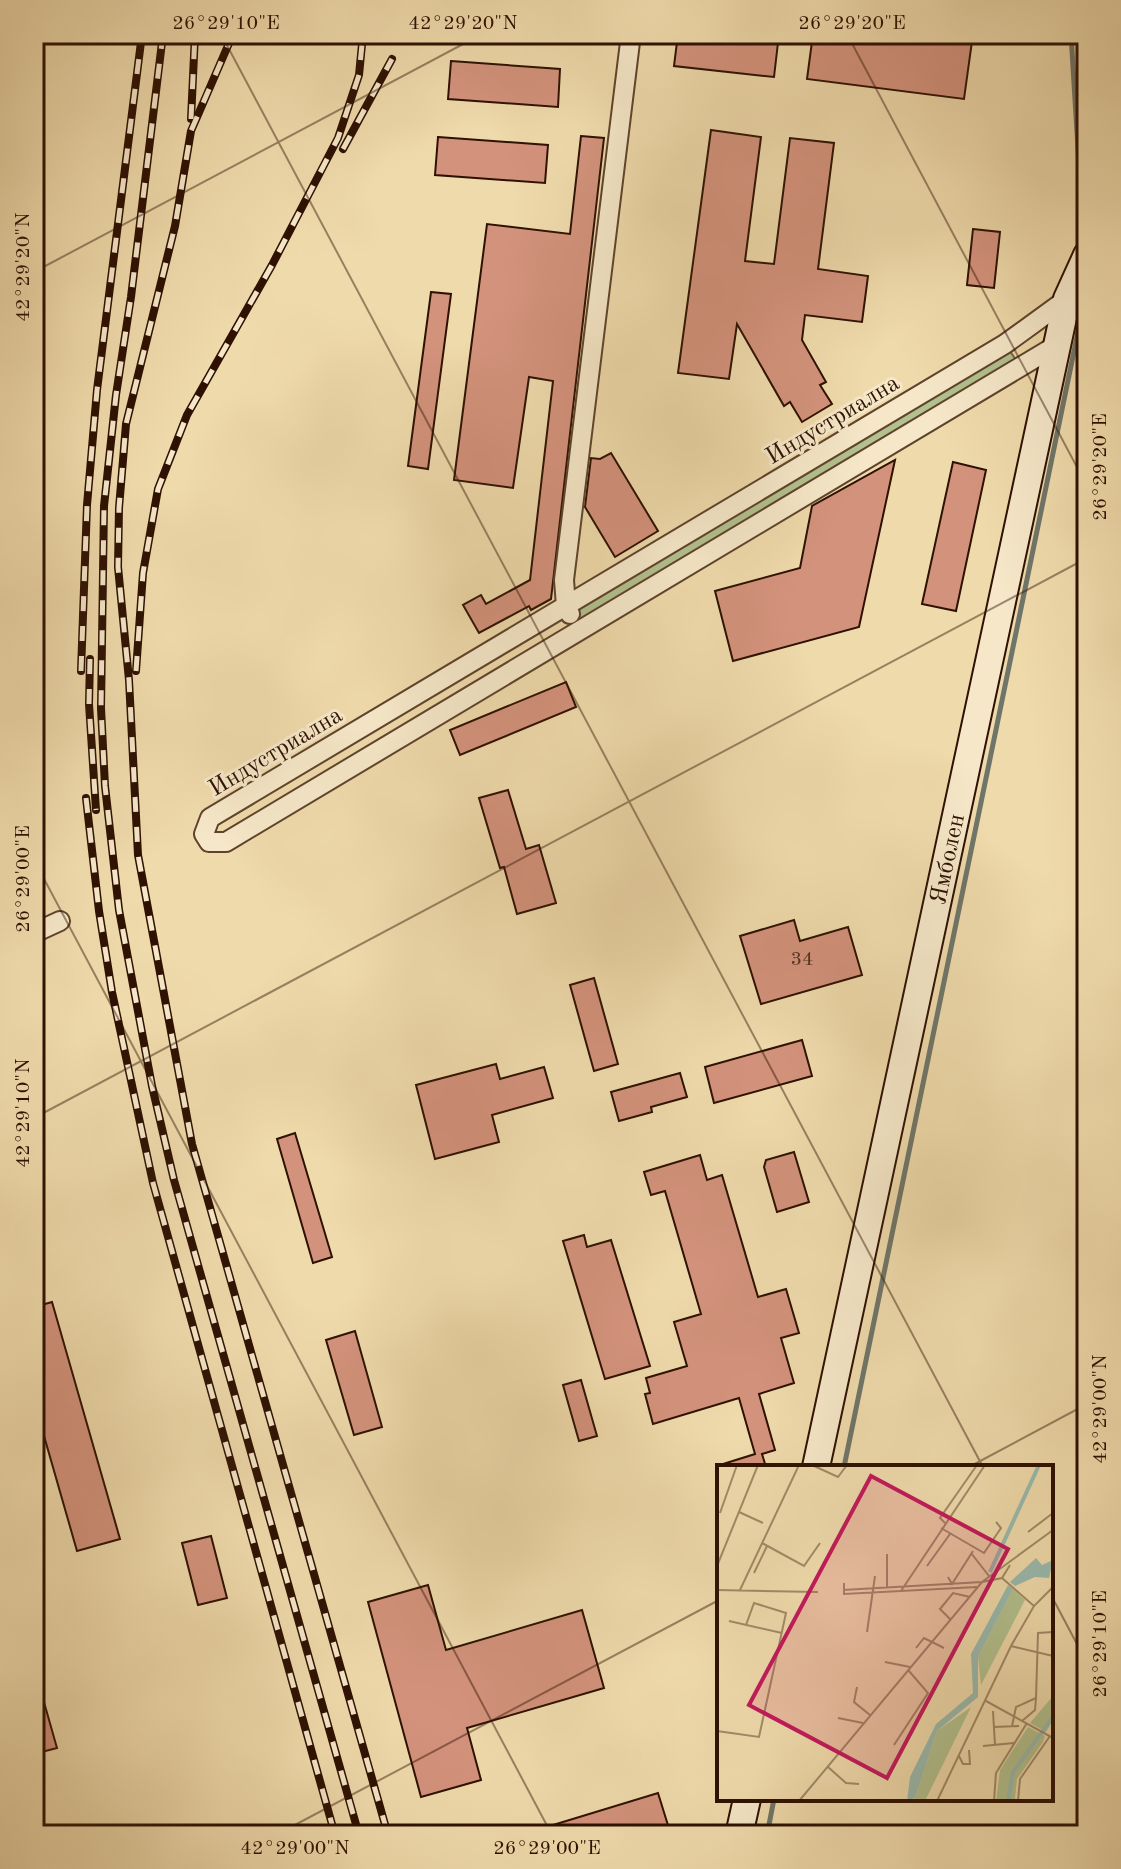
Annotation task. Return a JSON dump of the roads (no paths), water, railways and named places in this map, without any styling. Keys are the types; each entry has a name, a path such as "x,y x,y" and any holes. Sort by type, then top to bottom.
{"main road":[{"name":"Ямболен","path":"816,1465 1067,299 1087,255"},
{"path":"739,1835 747,1801"}],"street":[{"path":"581,630 566,606 564,580 631,34"},
{"name":"Индустриална","path":"1057,345 226,842 209,842 204,834 210,818 1005,344 1067,299"},
{"path":"773,515 776,480"},
{"path":"640,561 677,572"},
{"path":"412,697 420,726"},
{"path":"34,933 60,921"}],"waterway":[{"path":"1071,34 1082,214"},
{"path":"844,1465 1085,298"},
{"path":"767,1835 774,1801"}],"railway":[{"path":"81,671 87,505 97,390 142,34"},
{"path":"163,34 104,506 101,708 105,786 119,910 152,1086 174,1180 359,1835"},
{"path":"191,119 195,34"},
{"path":"233,34 191,131 175,226 126,424 118,567 129,680 138,855 192,1144 388,1835"},
{"path":"136,671 143,573 158,489 187,415 272,265 338,138 359,75 363,34"},
{"path":"343,149 392,59"},
{"path":"90,659 89,704 96,810"},
{"path":"86,798 112,992 153,1183 335,1835"}]}
